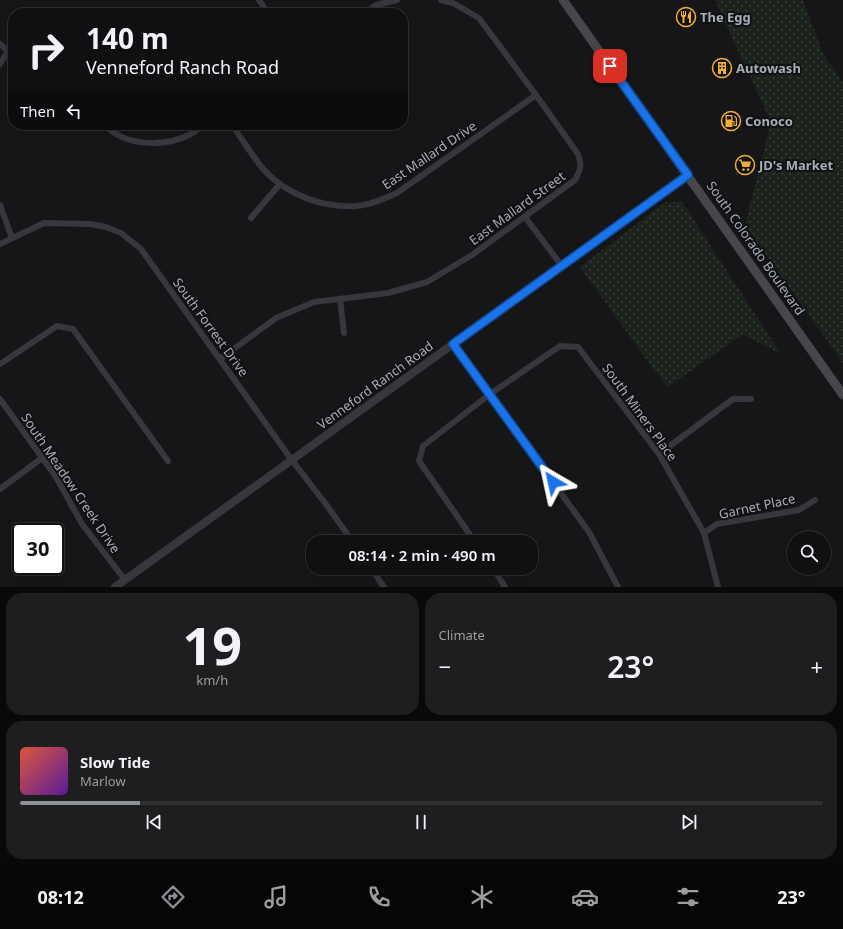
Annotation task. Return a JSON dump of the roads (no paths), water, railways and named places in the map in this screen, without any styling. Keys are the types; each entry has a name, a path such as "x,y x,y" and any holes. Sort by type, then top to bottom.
{"main road":[{"name":"South Colorado Boulevard","path":"563,0 843,395"}],"street":[{"path":"372,8 376,5 397,0"},
{"name":"East Mallard Street","path":"220,359 276,318 314,302 388,292 427,282 472,255 575,180 582,165 578,154 479,18 453,3 441,0"},
{"path":"0,64 8,52"},
{"name":"East Mallard Drive","path":"236,130 264,170 280,184 309,200 328,205 356,206 378,201 397,193 536,95"},
{"path":"109,130 130,140 153,143 172,141 191,134 197,130"},
{"name":"Venneford Ranch Road","path":"115,587 688,175"},
{"path":"251,218 280,184"},
{"path":"0,205 12,238"},
{"path":"525,217 562,266"},
{"name":"South Forrest Drive","path":"0,244 44,223 90,224 106,227 122,233 141,249 291,459 326,503 348,535"},
{"path":"340,299 344,333"},
{"path":"0,364 57,326 73,329 168,461"},
{"path":"453,344 589,532 618,587"},
{"name":"South Miners Place","path":"471,535 419,461 423,446 490,394 560,346 578,347 659,454 704,533 718,587"},
{"name":"South Meadow Creek Drive","path":"0,398 56,477 82,524 125,580"},
{"path":"659,454 733,399 751,399"},
{"path":"0,489 42,458"},
{"name":"Garnet Place","path":"704,533 717,524 800,510 815,500"},
{"path":"376,575 384,587"},
{"path":"497,575 505,587"}],"place":[{"name":"The Egg","path":"686,17"},
{"name":"Autowash","path":"722,68"},
{"name":"Conoco","path":"731,121"},
{"name":"JD's Market","path":"745,165"}]}
